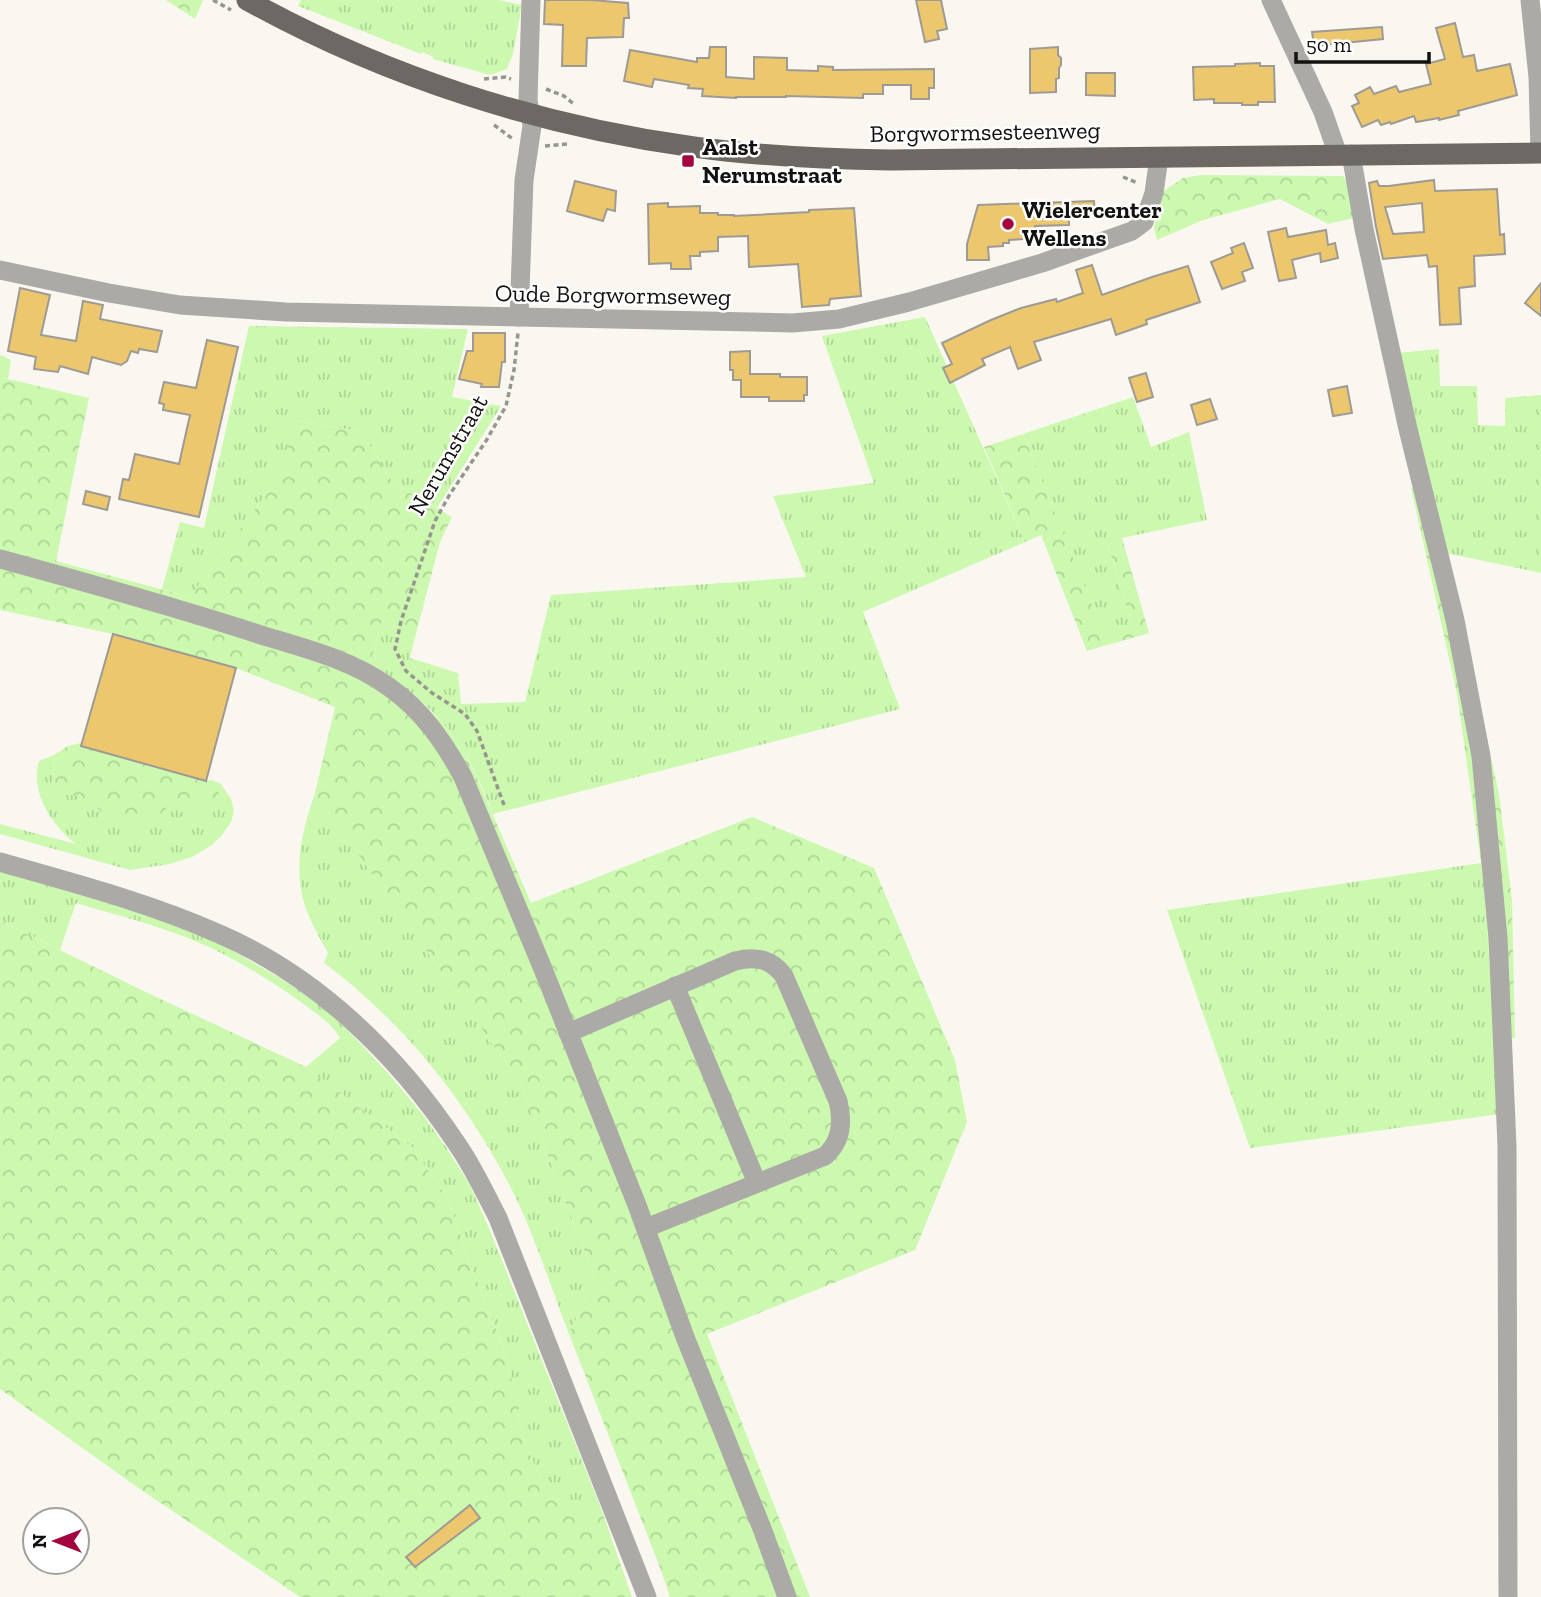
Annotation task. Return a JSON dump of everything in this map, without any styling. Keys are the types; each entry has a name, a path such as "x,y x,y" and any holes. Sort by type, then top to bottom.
{"main road":[{"name":"Borgwormsesteenweg","path":"247,0 365,57 429,82 530,113 608,133 694,147 820,159 890,160 1540,153"}],"street":[{"path":"519,317 524,180 532,126 529,84 531,0"},
{"path":"1271,0 1344,154 1455,620 1481,756 1498,938 1507,1146 1508,1597"},
{"path":"1530,0 1538,77 1540,153"},
{"name":"Oude Borgwormseweg","path":"0,270 180,305 286,312 793,323 839,319 909,302 1042,263 1132,231 1144,222 1154,193 1158,157"},
{"path":"0,559 172,607 320,654 388,685 408,701 431,727 463,776 646,1228 685,1337 787,1597"},
{"path":"0,862 162,911 219,933 270,960 306,983 343,1012 408,1078 474,1171 498,1218 647,1597"},
{"path":"568,1033 735,961 752,958 768,961 784,976 838,1101 841,1131 831,1151 825,1156 646,1228"},
{"path":"675,986 757,1183"}],"path":[{"path":"478,78 505,77 553,91 574,105 582,107"},
{"name":"Nerumstraat","path":"504,804 477,731 465,714 432,693 406,671 395,649 401,621 435,521 506,406 514,370 519,317"}],"green space":[{"path":"166,0 203,0 195,19"},
{"path":"301,0 499,0 522,5 513,54 507,69 490,75 433,59 422,52 421,54 298,6"},
{"path":"1201,175 1343,176 1351,188 1354,218 1328,224 1280,199 1203,220 1157,240 1154,228 1162,192 1183,178"},
{"path":"925,317 1025,542 863,612 900,709 493,814 471,764 444,724 409,691 370,663 382,621 393,625 399,639 413,645 410,658 458,673 461,704 525,702 551,595 806,577 773,496 874,483 822,336"},
{"path":"249,326 468,329 452,397 501,406 437,508 393,483 358,431 299,421 272,486 190,597 162,589 180,522 204,528"},
{"path":"1439,349 1440,386 1477,386 1478,425 1505,426 1505,398 1541,395 1541,573 1446,553 1397,353"},
{"path":"0,355 11,360 8,379 89,398 56,561 190,597 272,486 298,421 358,431 393,483 452,517 440,542 413,645 399,639 393,625 382,621 370,663 415,697 442,722 461,747 476,775 531,903 752,817 874,868 955,1060 967,1122 915,1250 707,1334 810,1597 670,1597 569,1334 595,1279 520,1083 315,793 335,707 236,668 113,634 0,610"},
{"path":"1133,397 1151,447 1189,432 1207,520 1122,538 1108,545 1132,626 1104,636 1023,434"},
{"path":"1023,434 1104,635 1132,626 1108,545 1122,538 1149,633 1087,651 1041,535 1025,542 984,447"},
{"path":"1425,484 1446,553 1499,794 1512,900 1515,1038 1503,1037 1498,1083 1484,884 1457,694 1411,488"},
{"path":"81,743 81,746 206,781 212,780 221,784 218,796 193,809 170,805 152,822 129,823 108,816 79,796 60,794 52,782 54,755 68,746"},
{"path":"54,755 52,782 108,816 152,822 170,805 217,796 221,784 231,799 234,810 231,822 212,845 192,857 170,864 130,870 0,834 0,824 76,844 62,831 40,797 37,780 39,761"},
{"path":"315,793 520,1083 595,1279 569,1334 519,1204 473,1123 405,1036 380,1010 324,963 328,953 305,906 299,872 304,832"},
{"path":"1481,863 1500,1114 1250,1148 1167,910"},
{"path":"0,870 167,920 225,946 321,1004 388,1073 423,1115 471,1187 601,1508 584,1516 545,1489 522,1436 507,1357 448,1199 413,1148 306,1067 340,1038 332,1027 271,982 207,946 150,925 76,903 60,950 0,921"},
{"path":"0,921 306,1067 413,1148 448,1199 508,1360 522,1436 545,1489 584,1516 601,1508 632,1597 300,1597 137,1487 0,1389"}],"building":[{"path":"545,0 628,3 629,18 624,18 623,37 587,38 586,66 562,66 563,25 544,24"},
{"path":"916,0 941,0 947,29 937,31 939,39 925,42"},
{"path":"1455,23 1463,57 1474,55 1477,71 1510,64 1517,95 1458,111 1459,115 1439,120 1416,122 1414,116 1391,124 1381,125 1378,120 1362,127 1352,106 1359,103 1355,95 1370,87 1374,94 1396,86 1399,92 1431,84 1426,64 1445,59 1436,28"},
{"path":"1382,27 1383,39 1314,46 1312,32"},
{"path":"710,47 726,47 726,77 754,79 754,57 787,58 787,70 818,71 818,66 833,67 833,70 934,69 934,88 929,88 929,99 911,99 911,85 883,85 883,94 863,94 863,98 736,98 702,96 703,89 654,79 652,87 624,81 630,50 697,62 697,58 709,58"},
{"path":"1058,47 1061,65 1059,78 1056,79 1056,92 1030,93 1030,49"},
{"path":"1260,63 1260,66 1274,66 1275,102 1242,105 1214,103 1214,99 1194,100 1193,67"},
{"path":"1086,73 1115,73 1115,96 1086,95"},
{"path":"1434,180 1435,191 1497,189 1500,235 1504,234 1505,254 1474,256 1475,286 1459,288 1461,324 1440,325 1437,266 1429,267 1427,255 1383,259 1369,183 1377,181 1379,186","holes":["1422,203 1424,232 1393,234 1385,207"]},
{"path":"575,181 616,191 615,211 607,209 603,221 567,211"},
{"name":"Wielercenter Wellens","path":"1094,201 1095,215 1069,217 1069,225 1035,226 1035,235 1009,240 1009,243 1003,243 1003,246 988,247 989,260 967,260 967,244 978,205"},
{"path":"668,203 668,207 700,206 700,213 734,216 854,208 861,296 830,299 829,305 802,307 798,264 749,267 748,236 718,237 718,251 700,252 700,256 690,256 691,269 671,269 671,263 649,264 648,204"},
{"path":"1286,228 1288,237 1326,230 1328,245 1335,243 1338,258 1321,262 1320,253 1292,260 1296,278 1279,281 1268,232"},
{"path":"1244,243 1253,268 1242,272 1245,281 1222,289 1211,262 1233,253 1231,248"},
{"path":"1092,265 1102,295 1188,266 1200,302 1146,320 1147,324 1116,335 1111,319 1034,342 1041,360 1018,369 1010,347 982,359 985,365 950,383 943,368 952,364 942,343 1021,308 1056,299 1057,302 1083,293 1076,270"},
{"path":"1541,283 1541,316 1525,303"},
{"path":"20,288 50,295 41,335 76,341 83,301 103,305 100,319 162,331 157,352 139,349 138,353 131,351 127,361 121,365 92,357 88,374 60,366 58,372 34,369 36,357 8,351"},
{"path":"473,333 505,333 505,362 502,362 499,387 481,387 482,384 459,379 467,351 473,351"},
{"path":"207,340 238,347 199,517 119,499 123,479 129,480 135,454 179,464 190,415 163,410 164,404 159,403 164,382 196,388"},
{"path":"750,351 750,374 807,377 807,395 804,395 804,401 769,401 769,397 741,397 741,380 733,380 733,370 730,370 730,352"},
{"path":"1146,373 1153,397 1137,402 1129,378"},
{"path":"1347,386 1352,413 1333,416 1328,390"},
{"path":"1210,399 1217,419 1197,425 1191,405"},
{"path":"86,491 110,497 107,510 83,504"},
{"path":"113,634 236,668 206,781 81,746"},
{"path":"470,1505 480,1518 415,1567 406,1557"}],"place":[{"name":"Aalst Nerumstraat","path":"688,161"},
{"name":"Wielercenter Wellens","path":"1008,224"}]}
